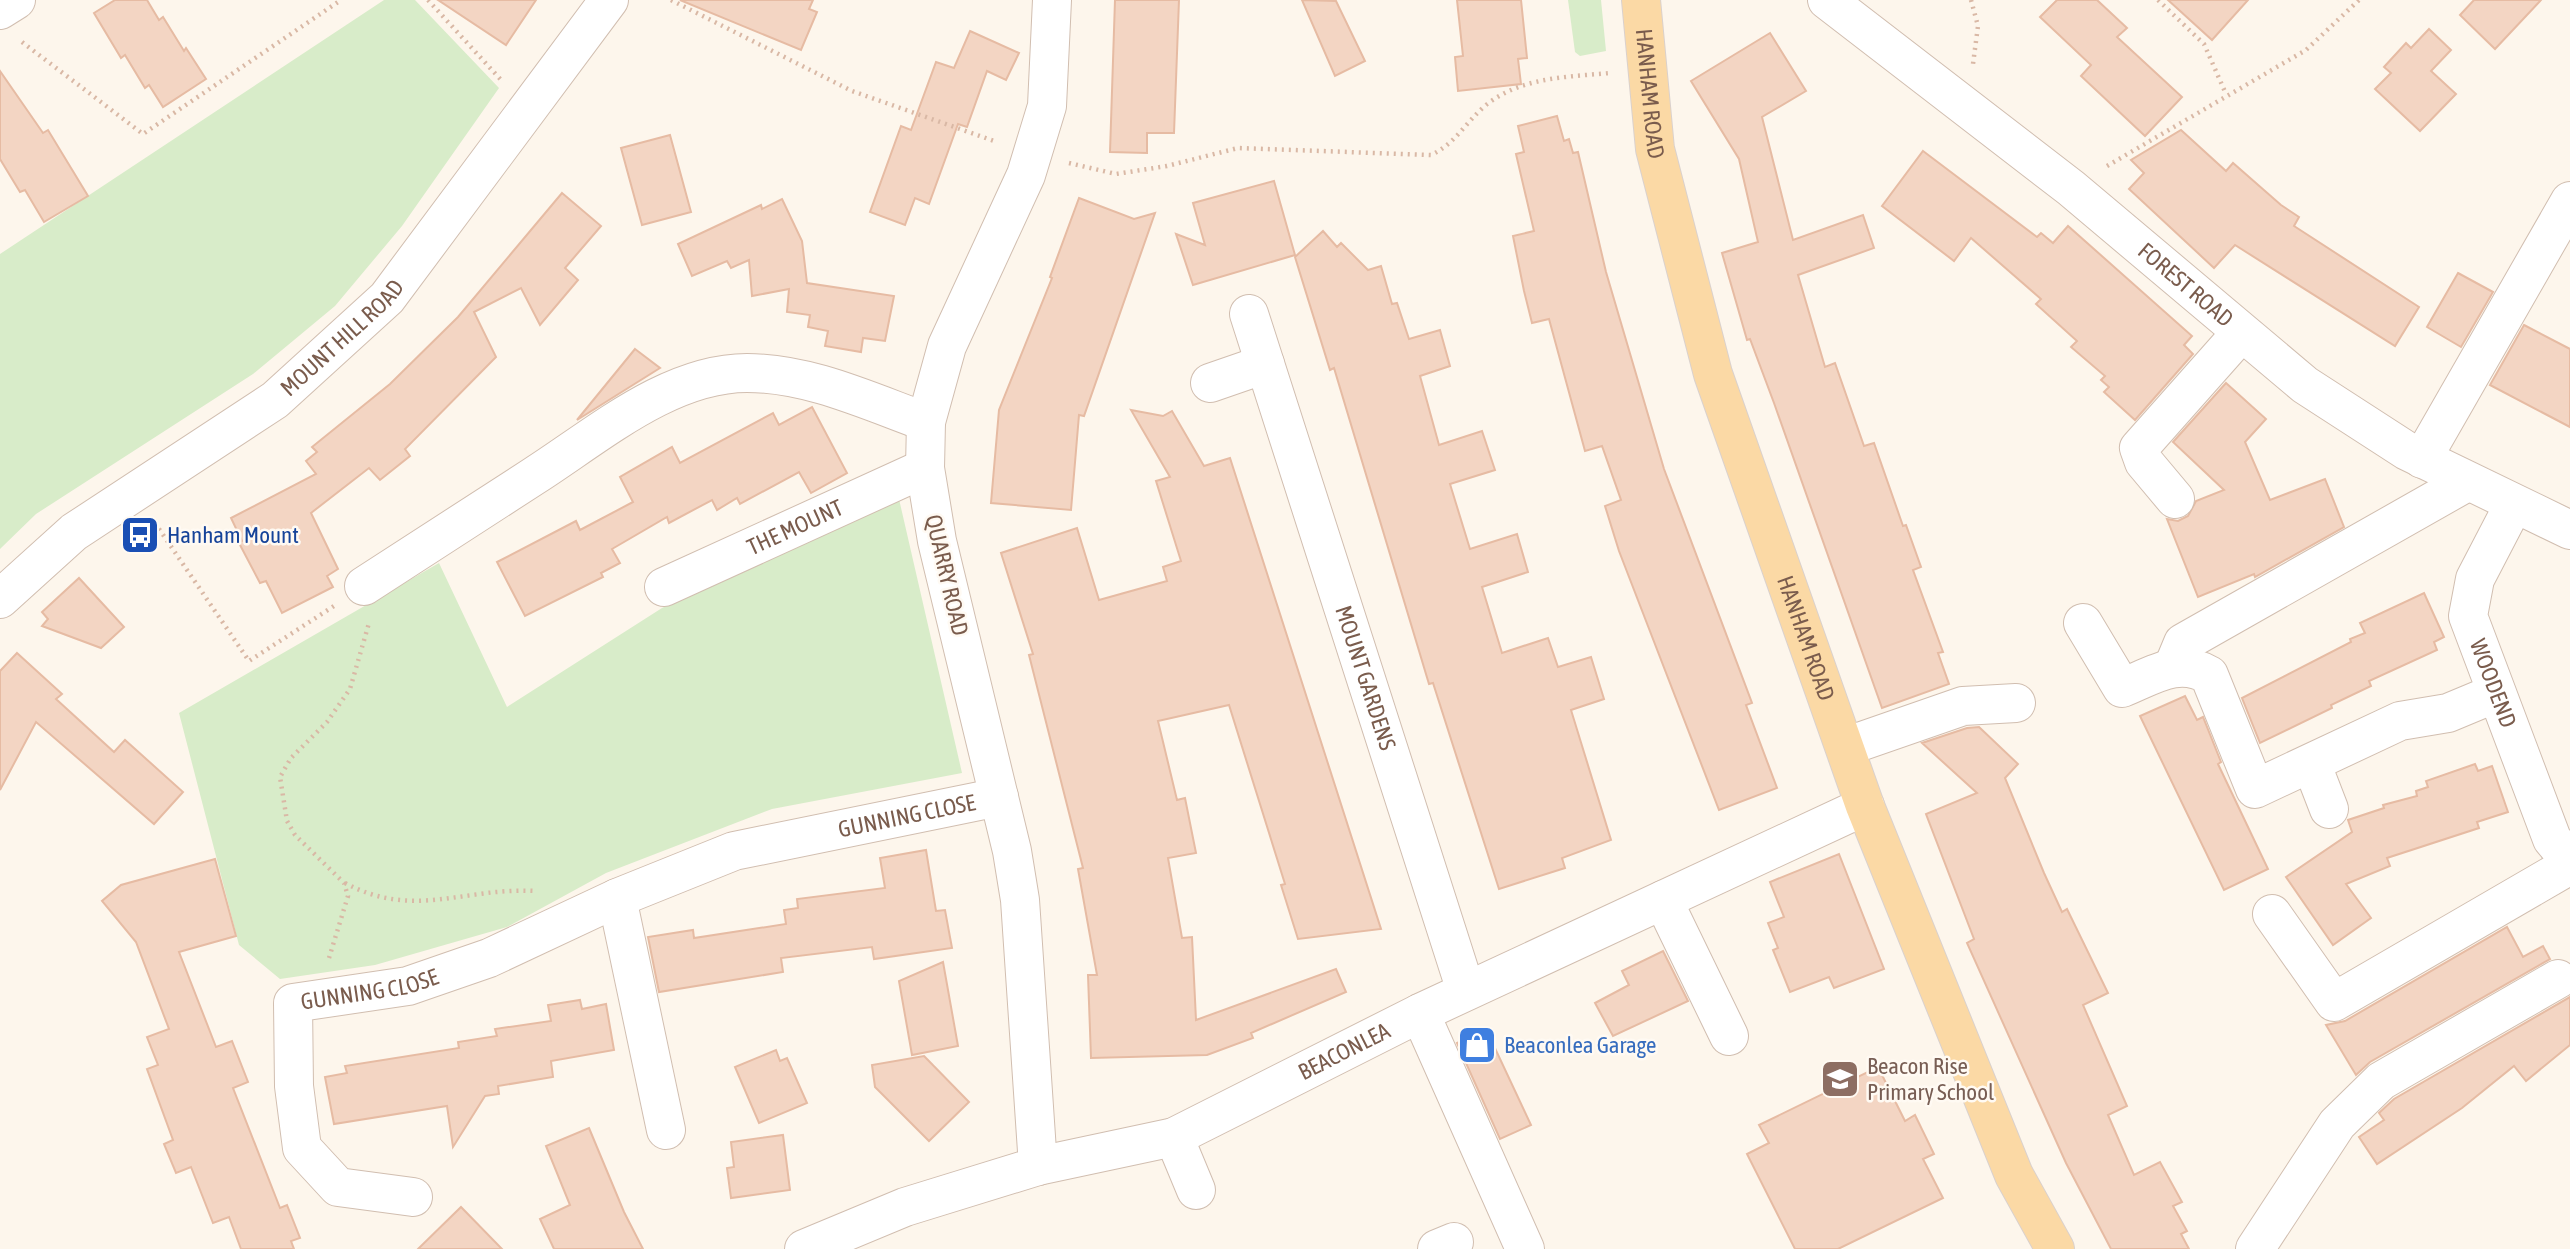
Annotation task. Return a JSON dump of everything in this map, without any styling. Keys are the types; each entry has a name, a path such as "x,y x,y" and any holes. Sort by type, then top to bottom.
{"main road":[{"name":"HANHAM ROAD","path":"1641,0 1655,149 1713,374 1865,806 2014,1175 2055,1249"}],"street":[{"name":"MOUNT HILL ROAD","path":"0,599 74,532 275,400 387,298 609,0"},
{"name":"QUARRY ROAD","path":"1038,1166 1020,900 999,797 937,541 925,468 926,422 947,346 1026,175 1047,106 1052,0"},
{"name":"FOREST ROAD","path":"1827,0 2071,188 2305,385 2422,459 2570,530"},
{"path":"2422,459 2570,201"},
{"name":"MOUNT GARDENS","path":"1249,314 1466,991"},
{"path":"2175,499 2144,462 2139,448 2241,333"},
{"path":"1210,383 1265,364"},
{"path":"364,586 632,413 686,384 708,377 745,373 779,375 823,385 926,422"},
{"name":"THE MOUNT","path":"664,587 925,468"},
{"path":"2173,667 2183,643 2467,482"},
{"name":"WOODEND","path":"2514,504 2475,579 2468,616 2552,839 2570,863"},
{"path":"2083,622 2122,688 2173,667 2194,666 2209,675 2255,789 2312,765 2400,721 2448,713 2496,693"},
{"path":"1845,747 1963,706 2016,703"},
{"path":"2312,765 2329,809"},
{"name":"GUNNING CLOSE","path":"413,1197 338,1187 302,1148 294,1086 293,1003 408,986 489,958 600,906 734,851 999,797"},
{"name":"BEACONLEA","path":"804,1249 905,1207 1038,1166 1174,1137 1420,1013 1865,806"},
{"path":"2272,914 2334,1002 2570,863"},
{"path":"1663,900 1729,1036"},
{"path":"600,906 666,1130"},
{"path":"2255,1249 2337,1124 2381,1081 2557,979"},
{"path":"1420,1013 1525,1249"},
{"path":"1174,1137 1196,1190"}],"path":[{"path":"9,15 143,134 341,0"},
{"path":"428,0 529,110"},
{"path":"671,0 852,91 1032,155 1116,174 1167,166 1238,148 1431,155 1445,149 1485,107 1509,89 1544,80 1647,68"},
{"path":"1961,105 1976,54 1978,26 1970,0"},
{"path":"2158,0 2204,44 2226,94"},
{"path":"2071,188 2226,94 2306,50 2359,0"},
{"path":"134,493 249,661 364,586 370,617 350,689 327,722 291,758 280,777 287,821 295,835 344,883 368,896 393,902 524,891 545,892 600,906"},
{"path":"331,997 328,962 348,896 344,883"}],"green space":[{"path":"384,0 415,0 499,88 402,226 335,306 253,374 36,514 0,549 0,254"},
{"path":"1568,0 1601,0 1606,51 1580,56 1575,52"},
{"path":"899,499 962,773 772,809 606,873 507,927 375,965 280,979 239,945 179,713 439,563 507,707 662,608"}],"building":[{"path":"115,0 147,0 159,20 163,17 184,51 186,48 206,79 163,107 149,85 145,88 125,55 121,58 94,13"},
{"path":"438,0 536,0 506,45"},
{"path":"680,0 813,0 809,9 817,12 801,50"},
{"path":"1115,0 1179,0 1174,133 1147,133 1147,153 1110,152"},
{"path":"1302,0 1336,1 1365,61 1335,76"},
{"path":"1457,0 1521,0 1527,58 1518,59 1521,84 1458,91 1455,57 1463,56"},
{"path":"2057,0 2097,0 2127,28 2117,37 2182,97 2145,136 2081,76 2091,65 2040,17"},
{"path":"2168,0 2248,0 2212,40"},
{"path":"2474,0 2541,0 2495,49 2460,15"},
{"path":"2429,29 2451,50 2431,71 2456,94 2420,131 2375,89 2391,73 2384,67 2406,43 2411,48"},
{"path":"970,31 1019,53 1006,80 987,71 967,127 958,124 929,204 915,198 905,225 870,212 901,126 911,130 936,62 954,68"},
{"path":"1770,33 1806,91 1762,117 1793,240 1863,215 1874,248 1798,275 1825,367 1835,363 1864,446 1874,443 1903,526 1906,525 1921,567 1913,570 1943,652 1938,653 1949,684 1882,708 1774,403 1750,339 1747,340 1722,253 1758,242 1739,159 1691,81"},
{"path":"0,71 43,133 48,130 88,196 44,222 25,190 20,192 0,159"},
{"path":"1557,116 1564,141 1569,139 1573,153 1578,152 1606,272 1664,469 1752,703 1746,705 1777,788 1719,810 1619,551 1605,506 1621,500 1602,446 1585,451 1549,319 1532,323 1524,291 1513,236 1534,231 1516,154 1524,152 1518,126"},
{"path":"2181,130 2226,171 2233,163 2281,205 2299,217 2294,226 2419,307 2395,346 2235,245 2214,268 2129,189 2144,173 2131,160"},
{"path":"670,135 691,212 642,225 621,148"},
{"path":"1923,151 2037,237 2041,233 2053,243 2068,226 2192,336 2184,345 2193,354 2135,420 2104,392 2109,387 2101,380 2105,376 2071,347 2077,341 2036,304 2041,299 1971,238 1954,261 1882,206"},
{"path":"1274,181 1295,255 1193,285 1176,234 1205,245 1193,203"},
{"path":"562,193 601,226 565,268 578,280 540,325 521,288 474,312 496,357 405,449 410,456 380,480 369,468 311,513 338,569 327,576 333,587 282,613 266,581 260,583 239,543 242,541 231,518 316,474 306,461 317,452 312,447 390,384 458,317"},
{"path":"1079,198 1134,219 1155,213 1084,416 1079,415 1071,510 991,503 999,410 1052,278 1050,277"},
{"path":"782,199 802,241 807,283 894,296 885,341 863,338 861,352 825,346 828,331 808,327 810,315 787,312 789,289 752,296 749,260 731,268 727,261 692,276 678,244 761,205 762,209"},
{"path":"1323,231 1337,247 1341,243 1368,270 1381,266 1392,304 1397,303 1409,339 1440,330 1450,366 1420,376 1439,445 1482,431 1495,470 1450,484 1470,549 1517,534 1528,572 1482,587 1502,653 1548,638 1558,667 1591,657 1604,699 1571,710 1611,840 1562,858 1565,868 1499,889 1433,683 1429,684 1334,368 1330,370 1295,257"},
{"path":"2458,273 2493,292 2461,347 2427,327"},
{"path":"2524,325 2570,349 2570,427 2490,385"},
{"path":"635,349 660,368 577,420"},
{"path":"2226,383 2266,419 2245,442 2270,500 2325,479 2344,527 2255,577 2254,574 2198,597 2167,519 2178,521 2188,516 2196,501 2224,490 2173,442"},
{"path":"812,407 847,473 811,493 799,472 740,504 737,498 717,510 712,500 669,523 667,517 612,549 620,563 601,573 603,577 525,616 497,562 576,521 580,530 633,502 620,477 672,447 680,463 773,413 779,425"},
{"path":"1131,410 1163,416 1172,411 1204,466 1230,458 1381,929 1298,939 1281,885 1285,884 1229,705 1158,721 1177,800 1185,798 1196,853 1168,858 1182,938 1192,937 1196,1020 1336,969 1346,992 1251,1033 1253,1038 1207,1055 1091,1058 1088,975 1097,975 1078,869 1083,868 1029,655 1033,654 1001,553 1077,528 1099,600 1167,581 1163,567 1181,561 1156,481 1170,477"},
{"path":"79,578 124,627 101,648 42,626 48,619 42,612"},
{"path":"2424,593 2444,637 2434,642 2437,650 2369,681 2371,686 2260,743 2242,698 2351,642 2350,639 2365,633 2360,623"},
{"path":"17,653 62,694 56,699 114,752 125,740 183,792 154,824 36,722 0,790 0,671"},
{"path":"2185,696 2197,720 2203,717 2221,762 2218,764 2268,869 2224,890 2140,716"},
{"path":"1979,727 2018,764 2005,778 2062,912 2067,909 2108,993 2083,1005 2127,1106 2108,1115 2134,1175 2160,1162 2182,1202 2173,1206 2187,1231 2181,1234 2189,1249 2111,1249 2066,1163 1967,943 1974,939 1926,814 1977,793 1922,743 1967,728"},
{"path":"2475,764 2478,771 2492,766 2508,812 2477,822 2479,828 2387,858 2390,866 2346,884 2371,918 2333,945 2286,877 2352,832 2348,820 2384,808 2383,805 2417,796 2416,791 2428,787 2426,781"},
{"path":"926,850 936,911 945,910 952,948 874,959 872,947 781,958 783,972 659,992 648,937 693,930 694,938 786,924 784,910 798,908 797,899 885,888 880,858"},
{"path":"1839,854 1884,969 1834,988 1829,977 1790,992 1773,950 1778,948 1768,923 1784,917 1770,882"},
{"path":"215,859 236,936 179,952 216,1047 232,1041 248,1082 233,1088 280,1208 287,1205 300,1238 291,1241 294,1249 241,1249 229,1217 213,1223 191,1167 176,1173 164,1144 173,1140 147,1069 158,1065 147,1037 169,1029 136,942 102,901 121,885"},
{"path":"2507,927 2523,957 2543,946 2550,959 2370,1062 2356,1075 2326,1025 2345,1021"},
{"path":"1663,951 1688,1001 1613,1036 1595,1003 1629,985 1622,971"},
{"path":"943,962 958,1046 912,1055 899,981"},
{"path":"2570,997 2570,1045 2526,1081 2514,1066 2462,1108 2377,1164 2359,1137 2384,1120 2379,1113 2394,1099"},
{"path":"580,1000 582,1009 606,1004 614,1050 551,1061 553,1077 498,1086 499,1094 485,1096 453,1147 447,1106 334,1124 325,1077 347,1073 345,1066 459,1048 458,1042 497,1036 495,1029 551,1021 548,1005"},
{"path":"1486,1029 1531,1125 1500,1139 1457,1043"},
{"path":"776,1050 780,1061 787,1058 807,1103 759,1123 735,1067"},
{"path":"924,1056 969,1102 929,1141 875,1087 872,1065"},
{"path":"1878,1067 1905,1121 1915,1115 1934,1154 1923,1159 1943,1198 1838,1249 1795,1249 1747,1154 1769,1143 1759,1125"},
{"path":"589,1128 624,1212 643,1249 554,1249 540,1219 570,1205 546,1146"},
{"path":"783,1135 790,1190 731,1198 727,1168 734,1167 731,1142"},
{"path":"461,1207 502,1249 418,1249"}],"place":[{"name":"Hanham Mount","path":"140,535"},
{"name":"Beaconlea Garage","path":"1477,1045"},
{"name":"Beacon Rise Primary School","path":"1840,1079"}]}
